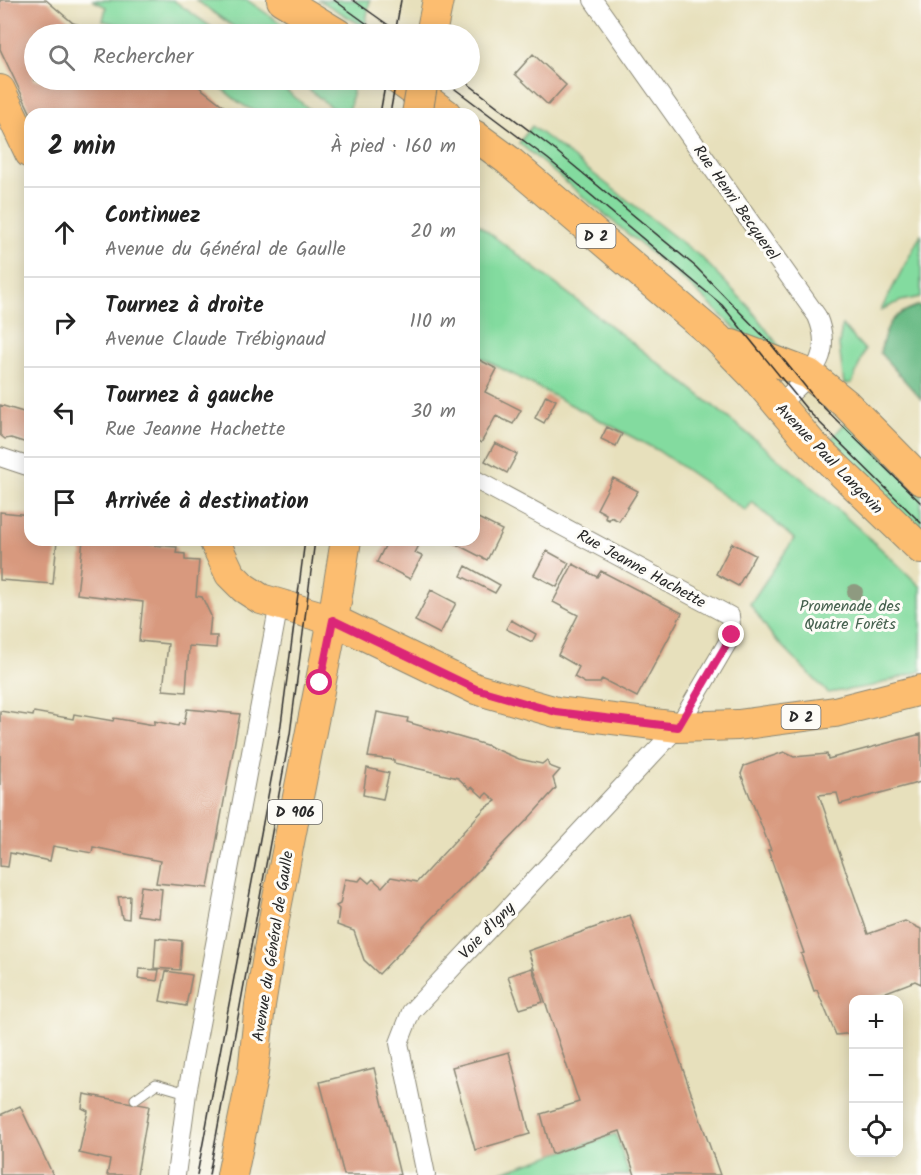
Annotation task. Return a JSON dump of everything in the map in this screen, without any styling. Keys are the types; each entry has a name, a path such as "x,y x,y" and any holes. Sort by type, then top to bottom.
{"main road":[{"path":"282,0 322,24"},
{"path":"0,90 24,140"},
{"path":"413,90 438,108"},
{"path":"418,108 421,90"},
{"name":"Avenue Paul Langevin","path":"480,139 508,160 717,338 755,377 811,443 921,549"},
{"name":"Avenue Paul Langevin","path":"717,338 809,374 846,404 921,480"},
{"path":"217,546 231,574 244,588 261,599 333,620"},
{"name":"Avenue du Général de Gaulle","path":"232,1175 253,1073 260,1005 276,908 333,620 345,546"},
{"name":"D 2","path":"333,620 476,689 556,712 678,727 738,725 835,712 921,690"}],"street":[{"name":"Rue Henri Becquerel","path":"593,0 817,316 824,332 825,347 818,364 778,406"},
{"path":"0,457 24,465"},
{"name":"Rue Jeanne Hachette","path":"480,482 730,616 732,635 678,727"},
{"path":"176,1175 188,1093 279,604"},
{"name":"Voie d'Igny","path":"426,1175 399,1042 411,1012 678,727"}],"lane":[{"path":"135,1099 156,1084 188,1093"}],"green space":[{"path":"92,0 173,0 207,24 115,24 103,21 106,7"},
{"path":"196,0 247,0 282,24 230,24"},
{"path":"319,0 370,0 366,24 360,24"},
{"path":"224,90 286,90 308,108 249,108"},
{"path":"310,90 353,90 350,108 332,108"},
{"path":"532,126 702,258 750,308 784,353 745,338 694,289 519,143"},
{"name":"Promenade des Quatre Forêts","path":"480,226 759,443 869,537 921,587 921,671 873,686 828,693 773,637 750,604 794,539 752,502 746,511 657,450 480,357"},
{"path":"921,234 921,297 901,301 881,310"},
{"path":"921,306 921,399 880,353 891,322 900,313"},
{"path":"842,325 865,350 852,383 844,384 839,345"},
{"path":"848,420 921,489 921,534 828,442"},
{"path":"616,1134 629,1175 492,1175"}],"building":[{"path":"0,0 46,0 76,24 24,24 24,90 203,90 226,108 28,108 0,49"},
{"path":"533,54 566,85 548,105 515,74"},
{"path":"480,360 497,369 485,392 521,410 513,424 496,416 481,443"},
{"path":"546,395 556,400 544,423 535,418"},
{"path":"0,405 24,412 24,442 11,438 5,439 0,435"},
{"path":"607,427 622,434 616,446 601,439"},
{"path":"495,443 517,454 507,473 485,461"},
{"path":"613,478 638,491 619,521 611,517 609,520 605,518 606,514 597,509"},
{"path":"0,512 24,514 24,546 56,546 53,584 0,580"},
{"path":"480,519 502,530 487,560 460,546 480,546"},
{"path":"732,543 755,555 738,586 716,574"},
{"path":"82,546 177,547 176,553 185,554 185,560 199,561 196,596 202,597 211,616 209,636 217,636 216,648 189,646 186,692 163,690 168,644 139,641 143,602 77,594"},
{"path":"385,546 418,546 415,553 422,556 410,579 377,562"},
{"path":"547,551 569,563 557,587 534,575"},
{"path":"573,564 597,577 601,571 682,613 637,697 602,679 600,683 585,683 574,677 579,667 558,655 578,615 553,602"},
{"path":"466,566 500,585 495,593 461,576"},
{"path":"431,590 456,603 440,634 415,621"},
{"path":"511,620 536,634 532,642 506,629"},
{"path":"187,709 240,714 208,888 156,883 160,861 93,847 92,853 53,846 50,861 10,853 8,867 0,866 0,711 33,716 34,712 73,719 74,714 113,721 114,718 154,725 154,721 178,726 179,723 184,724"},
{"path":"377,712 408,718 407,722 486,745 519,759 542,764 547,760 549,766 560,770 553,778 556,788 379,974 364,960 354,931 337,925 339,909 336,906 340,904 345,879 359,881 362,877 369,883 373,879 382,887 391,877 417,882 485,808 496,801 487,793 483,797 458,778 394,763 394,760 368,757"},
{"path":"921,734 921,782 840,804 837,793 819,795 868,934 905,921 921,929 921,984 915,981 878,995 849,995 849,1034 836,1035 817,990 814,991 801,954 804,953 768,850 771,850 741,774 744,766 784,752 794,757 827,754 828,759"},
{"path":"367,768 389,773 383,799 363,795"},
{"path":"141,886 162,889 159,918 137,915"},
{"path":"130,896 129,919 122,918 118,897"},
{"path":"630,915 720,1175 635,1175 620,1131 552,1154 541,1114 579,1102 528,951"},
{"path":"156,938 182,941 180,970 154,968"},
{"path":"532,968 543,1002 520,1009 508,976"},
{"path":"139,969 159,970 157,981 138,978"},
{"path":"166,971 192,975 186,1006 160,1001"},
{"path":"509,1052 530,1134 475,1150 452,1067"},
{"path":"374,1068 400,1175 344,1175 320,1082"},
{"path":"84,1094 149,1106 137,1175 107,1175 110,1160 79,1153 88,1111 82,1108"},
{"path":"20,1106 53,1175 0,1175 0,1115"}],"tram line":[{"path":"334,0 367,24"},
{"path":"353,0 387,24"},
{"path":"397,24 401,0"},
{"path":"381,108 384,90"},
{"path":"391,108 394,90"},
{"path":"456,90 548,159 722,305 809,412 921,523"},
{"path":"476,90 556,151 696,267 770,343 817,401 921,503"},
{"path":"197,1175 280,732 304,546"},
{"path":"209,1175 290,734 314,546"}],"route":[{"path":"320,683 333,620 476,689 556,712 678,727 732,635"}]}
